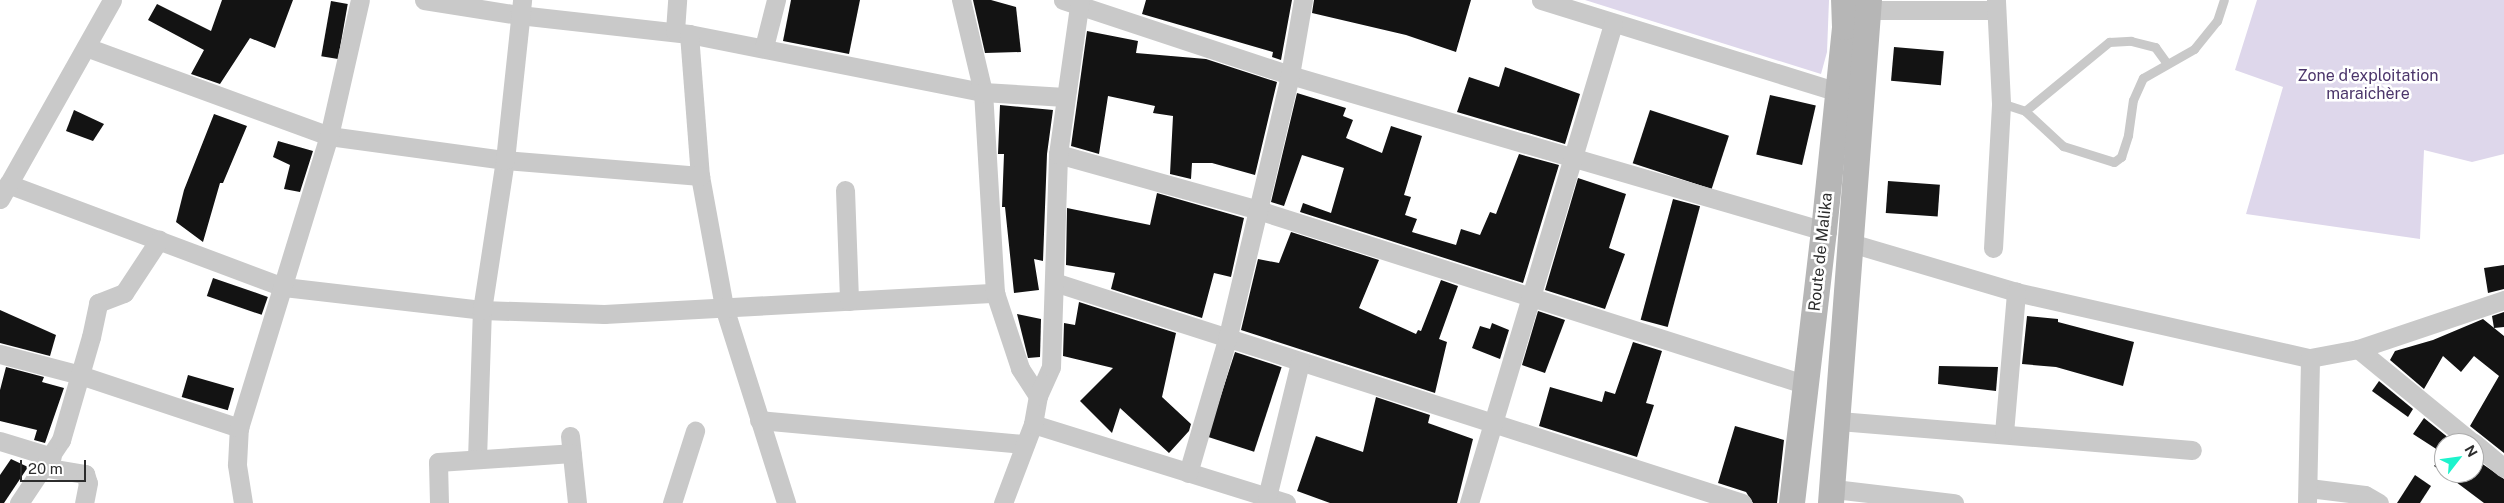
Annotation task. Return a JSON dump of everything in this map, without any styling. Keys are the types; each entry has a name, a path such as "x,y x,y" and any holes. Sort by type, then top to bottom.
{"main road":[{"name":"Route de Malika","path":"1792,503 1824,231 1838,92 1844,0"},
{"name":"Route de Malika","path":"1832,496 1869,5"}],"street":[{"path":"112,0 4,192 159,240 284,287 482,310 604,314 995,293"},
{"path":"243,503 237,464 239,428 329,136 360,0"},
{"path":"424,0 521,7 764,47 982,92 1065,97"},
{"path":"677,0 700,176 724,307 758,420 786,503"},
{"path":"764,47 776,0"},
{"path":"961,0 982,92 995,293 1020,368 1038,396"},
{"path":"1188,473 1227,340 1290,75 1304,0"},
{"path":"1541,0 1613,24 1838,92"},
{"path":"1003,503 1033,424 1038,396 1051,367 1058,154 1074,1 1290,75 1571,159 1824,231"},
{"path":"1869,5 1996,5 2000,103 1993,248"},
{"path":"476,460 482,310 505,160 521,7"},
{"path":"1469,503 1491,423 1613,24"},
{"path":"86,47 329,136 505,160 700,176"},
{"path":"1058,154 1258,210 1530,295 1807,385"},
{"path":"845,190 849,302"},
{"path":"19,503 61,440 98,303 124,293 159,240"},
{"path":"1850,243 2016,292 2310,358 2358,349 2504,300"},
{"path":"1054,282 1227,340 1742,503"},
{"path":"2004,433 2016,292"},
{"path":"2358,349 2462,433"},
{"path":"0,354 80,375 239,428"},
{"path":"2310,358 2308,496 2365,495 2380,503"},
{"path":"1267,497 1300,363"},
{"path":"758,420 1026,444"},
{"path":"1839,421 2004,433 2192,450"},
{"path":"1033,424 1286,503"},
{"path":"672,503 696,431"},
{"path":"0,441 47,462 85,474 88,483 84,503"},
{"path":"439,503 438,462 476,460 571,444 577,503"},
{"path":"2484,451 2504,468"},
{"path":"1832,496 1954,503"}],"lane":[{"path":"2000,103 2025,111 2063,146 2114,162 2121,157 2128,135 2133,100 2143,78 2166,62 2194,49 2216,21 2224,0"},
{"path":"2025,111 2109,42 2131,41 2155,46 2166,62"}],"green space":[{"path":"1585,0 1829,0 1827,52 1821,74"},
{"name":"Zone d'exploitation maraichère","path":"2257,0 2504,0 2504,154 2472,162 2424,150 2420,239 2246,214 2283,87 2235,70"}],"building":[{"path":"222,0 293,0 275,48 250,38 220,84 191,74 204,50 148,20 157,4 211,31"},
{"path":"791,0 860,0 849,54 783,41"},
{"path":"973,0 991,0 1016,7 1021,52 985,53"},
{"path":"1146,0 1292,0 1281,60 1272,57 1273,52 1142,14"},
{"path":"1314,0 1471,0 1456,52 1406,35 1312,13"},
{"path":"331,1 348,4 338,59 321,56"},
{"path":"1087,31 1138,41 1136,53 1206,59 1277,82 1255,175 1212,163 1192,163 1191,179 1170,174 1173,116 1153,113 1155,106 1108,96 1099,154 1071,146"},
{"path":"1894,47 1944,51 1941,85 1891,81"},
{"path":"1505,67 1580,94 1565,144 1457,112 1469,77 1499,87"},
{"path":"1297,93 1346,108 1343,116 1353,120 1346,138 1382,153 1391,126 1422,136 1404,195 1411,197 1405,215 1417,219 1412,232 1456,245 1461,229 1480,235 1490,212 1496,214 1519,154 1559,165 1523,283 1300,212 1303,203 1331,213 1344,168 1302,155 1284,206 1271,202"},
{"path":"1770,95 1816,106 1802,165 1756,154"},
{"path":"1000,105 1053,110 1047,154 1043,261 1034,259 1039,290 1014,293 1005,207 1002,207 1004,154 998,154"},
{"path":"74,110 104,124 93,141 66,131"},
{"path":"1650,110 1729,136 1712,189 1633,163"},
{"path":"214,114 247,126 223,183 220,183 203,242 176,222 184,190"},
{"path":"278,141 313,151 300,192 284,189 290,165 273,157"},
{"path":"1578,178 1626,194 1609,248 1625,254 1605,309 1545,290"},
{"path":"1888,181 1940,185 1938,217 1886,213"},
{"path":"1157,193 1244,218 1231,277 1214,273 1202,318 1111,289 1115,273 1066,265 1067,208 1150,225"},
{"path":"1673,199 1700,206 1668,327 1641,320"},
{"path":"1291,232 1379,260 1359,308 1416,334 1418,330 1421,331 1441,280 1458,286 1439,339 1447,342 1435,393 1241,330 1258,259 1279,263"},
{"path":"2504,265 2504,289 2488,293 2484,268"},
{"path":"213,278 268,297 262,315 207,296"},
{"path":"1079,302 1176,333 1162,397 1191,424 1189,431 1169,453 1120,408 1112,433 1080,401 1113,368 1063,356 1064,323 1075,325"},
{"path":"0,310 56,335 50,356 0,343"},
{"path":"1538,311 1565,320 1545,373 1522,365"},
{"path":"2504,312 2504,327 2494,328 2492,316"},
{"path":"1017,314 1041,319 1040,357 1028,358"},
{"path":"2027,316 2058,319 2058,322 2134,342 2123,386 2056,367 2022,364"},
{"path":"2483,319 2504,336 2504,453 2484,437 2484,433 2479,433 2470,426 2499,376 2474,356 2461,372 2443,356 2424,389 2390,360 2395,351 2433,340"},
{"path":"1492,323 1509,330 1500,359 1472,348 1480,326 1490,329"},
{"path":"1633,342 1662,351 1646,403 1654,405 1637,457 1539,426 1550,387 1602,402 1605,391 1615,394"},
{"path":"1235,352 1282,367 1254,452 1207,437"},
{"path":"1939,366 1998,367 1996,391 1938,384"},
{"path":"6,367 44,377 42,382 64,388 45,443 34,440 37,430 0,421 0,390"},
{"path":"188,375 234,388 228,410 182,397"},
{"path":"2379,381 2413,409 2408,417 2372,391"},
{"path":"1376,397 1430,415 1428,423 1473,439 1457,503 1330,503 1297,491 1316,436 1363,452"},
{"path":"2424,418 2443,433 2434,433 2434,448 2413,434"},
{"path":"1735,426 1784,440 1777,503 1753,503 1746,492 1718,483"},
{"path":"11,459 28,467 4,503 0,503 0,475"},
{"path":"2484,465 2504,479 2504,503 2484,503 2457,483 2484,483"},
{"path":"2415,475 2431,486 2420,503 2397,503"}]}
